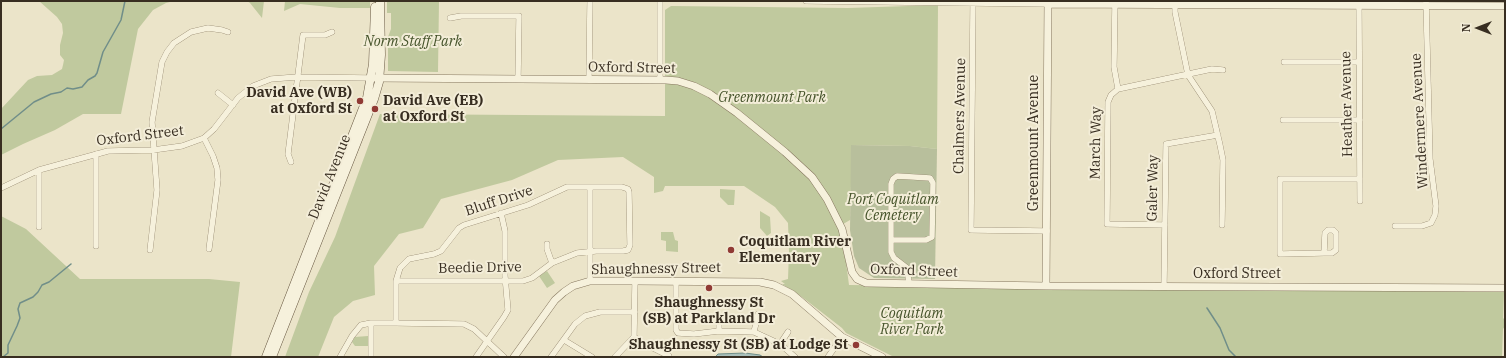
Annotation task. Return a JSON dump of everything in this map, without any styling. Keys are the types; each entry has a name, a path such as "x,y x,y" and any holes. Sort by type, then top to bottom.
{"main road":[{"name":"David Avenue","path":"375,1 378,15"},
{"name":"David Avenue","path":"272,357 374,99 374,58 380,1"},
{"name":"David Avenue","path":"266,357 375,78"}],"street":[{"path":"589,79 590,1"},
{"path":"660,1 660,80"},
{"path":"806,1 1175,4 1321,3 1358,6 1427,3 1505,6"},
{"name":"Chalmers Avenue","path":"973,2 971,230 1047,231"},
{"name":"Greenmount Avenue","path":"1046,286 1048,2"},
{"path":"1115,3 1114,67 1118,89 1212,69 1223,70"},
{"name":"Windermere Avenue","path":"1395,226 1422,226 1431,223 1435,215 1436,206 1430,159 1427,3"},
{"path":"1175,4 1175,12 1188,74 1212,111 1218,135 1223,160 1222,225"},
{"name":"Heather Avenue","path":"1358,6 1360,201"},
{"path":"450,18 461,16 519,16 518,79"},
{"path":"150,250 157,190 152,122 160,69 167,52 174,43 191,32 198,29 217,29 228,32"},
{"path":"291,162 288,154 297,77 304,35 325,35 332,32"},
{"path":"1284,62 1358,62"},
{"name":"Oxford Street","path":"1,188 39,170 108,151 153,150 182,146 204,138 214,129 238,98 253,86 271,79 297,77 660,80 683,82 710,94 760,131 808,172 823,191 839,222 846,242 851,270 857,279 869,284 1505,288"},
{"name":"March Way","path":"1118,89 1111,95 1108,102 1107,224 1165,225"},
{"path":"218,93 233,105"},
{"path":"1283,120 1360,120"},
{"name":"Galer Way","path":"1164,287 1166,144 1218,135"},
{"path":"204,138 217,168 218,180 210,249"},
{"path":"96,154 96,246"},
{"path":"39,170 39,227"},
{"path":"891,240 926,240 932,237 933,183 930,178 897,176 893,179 891,186 891,240 892,255 904,264 908,270 909,284"},
{"path":"1324,253 1280,254 1280,179 1360,179"},
{"name":"Bluff Drive","path":"396,323 396,281 400,268 407,261 416,257 439,252 444,249 459,228 464,224 533,203 567,187 622,187 628,189 630,195 630,245 628,250"},
{"path":"590,187 590,281"},
{"path":"476,357 508,310 505,272 505,231 501,213"},
{"path":"547,244 547,249 552,263"},
{"name":"Beedie Drive","path":"396,281 506,281 530,279 552,263 574,254 590,251 628,250"},
{"name":"Shaughnessy Street","path":"514,357 555,300 573,286 590,281 760,282 774,285 792,294 842,337 882,357"},
{"path":"616,357 634,337 635,281"},
{"path":"676,281 677,332 681,334 720,331 754,332 780,344 795,357"},
{"path":"551,357 575,324 588,314 600,312 635,312"},
{"path":"754,332 758,314"},
{"path":"719,318 720,331"},
{"path":"371,323 371,357"},
{"path":"340,357 359,326 363,324 461,323 470,326 504,357"},
{"path":"780,344 788,332"},
{"path":"634,337 669,357"},
{"path":"828,357 842,337"},
{"path":"564,340 592,357"}],"green space":[{"path":"39,1 174,1 166,3 153,10 138,29 121,114 83,114 55,130 1,155 1,109 28,80 37,76 52,75 62,69 63,65 64,60 60,55 60,45 63,33 62,24 57,17"},
{"path":"247,1 264,1 262,18 250,3"},
{"path":"285,1 370,1 370,8 340,8 300,4 284,11"},
{"name":"Norm Staff Park","path":"387,1 439,1 438,72 388,71 388,37 391,29 391,13 387,13"},
{"path":"938,5 937,149 910,146 852,145 850,220 838,227 844,247 849,285 1425,291 1460,290 1467,292 1504,292 1503,318 1505,320 1505,326 1503,329 1502,357 894,357 846,333 842,328 802,297 782,284 785,284 781,281 788,279 788,223 775,207 744,186 665,186 663,191 654,193 654,177 623,157 558,160 512,180 441,199 423,228 399,234 374,266 375,295 353,301 334,317 318,357 285,357 309,292 335,237 380,114 665,116 665,10 671,6 848,8"},
{"name":"Port Coquitlam Cemetery","path":"851,145 910,146 937,149 935,279 874,278 859,268 854,256 850,230"},
{"path":"720,189 735,190 734,205 728,205 720,197"},
{"path":"760,211 770,217 771,233 767,236 760,228"},
{"path":"1,216 26,229 80,279 209,279 240,282 231,357 1,357"},
{"path":"661,232 673,232 675,240 678,241 678,252 666,251 666,241 661,240"},
{"path":"547,271 555,283 547,288 539,276"},
{"path":"368,336 368,346 355,346 352,342 355,337"}],"water":[{"path":"745,353 760,355 763,357 715,357 718,354"}],"waterway":[{"path":"1,129 34,102 51,94 61,92 67,88 73,89 82,87 88,80 95,76 103,52 121,20 125,1"},
{"path":"3,357 8,353 8,345 20,318 18,309 20,303 33,297 42,285 49,282 71,264"},
{"path":"1207,308 1220,328 1229,350 1236,357"}],"place":[{"name":"David Ave (WB) at Oxford St","path":"360,101"},
{"name":"David Ave (EB) at Oxford St","path":"375,109"},
{"name":"Coquitlam River Elementary","path":"731,250"},
{"name":"Shaughnessy St (SB) at Parkland Dr","path":"709,288"},
{"name":"Shaughnessy St (SB) at Lodge St","path":"856,345"}],"park label":[{"name":"Greenmount Park","path":"772,98"},
{"name":"Coquitlam River Park","path":"912,322"}]}
